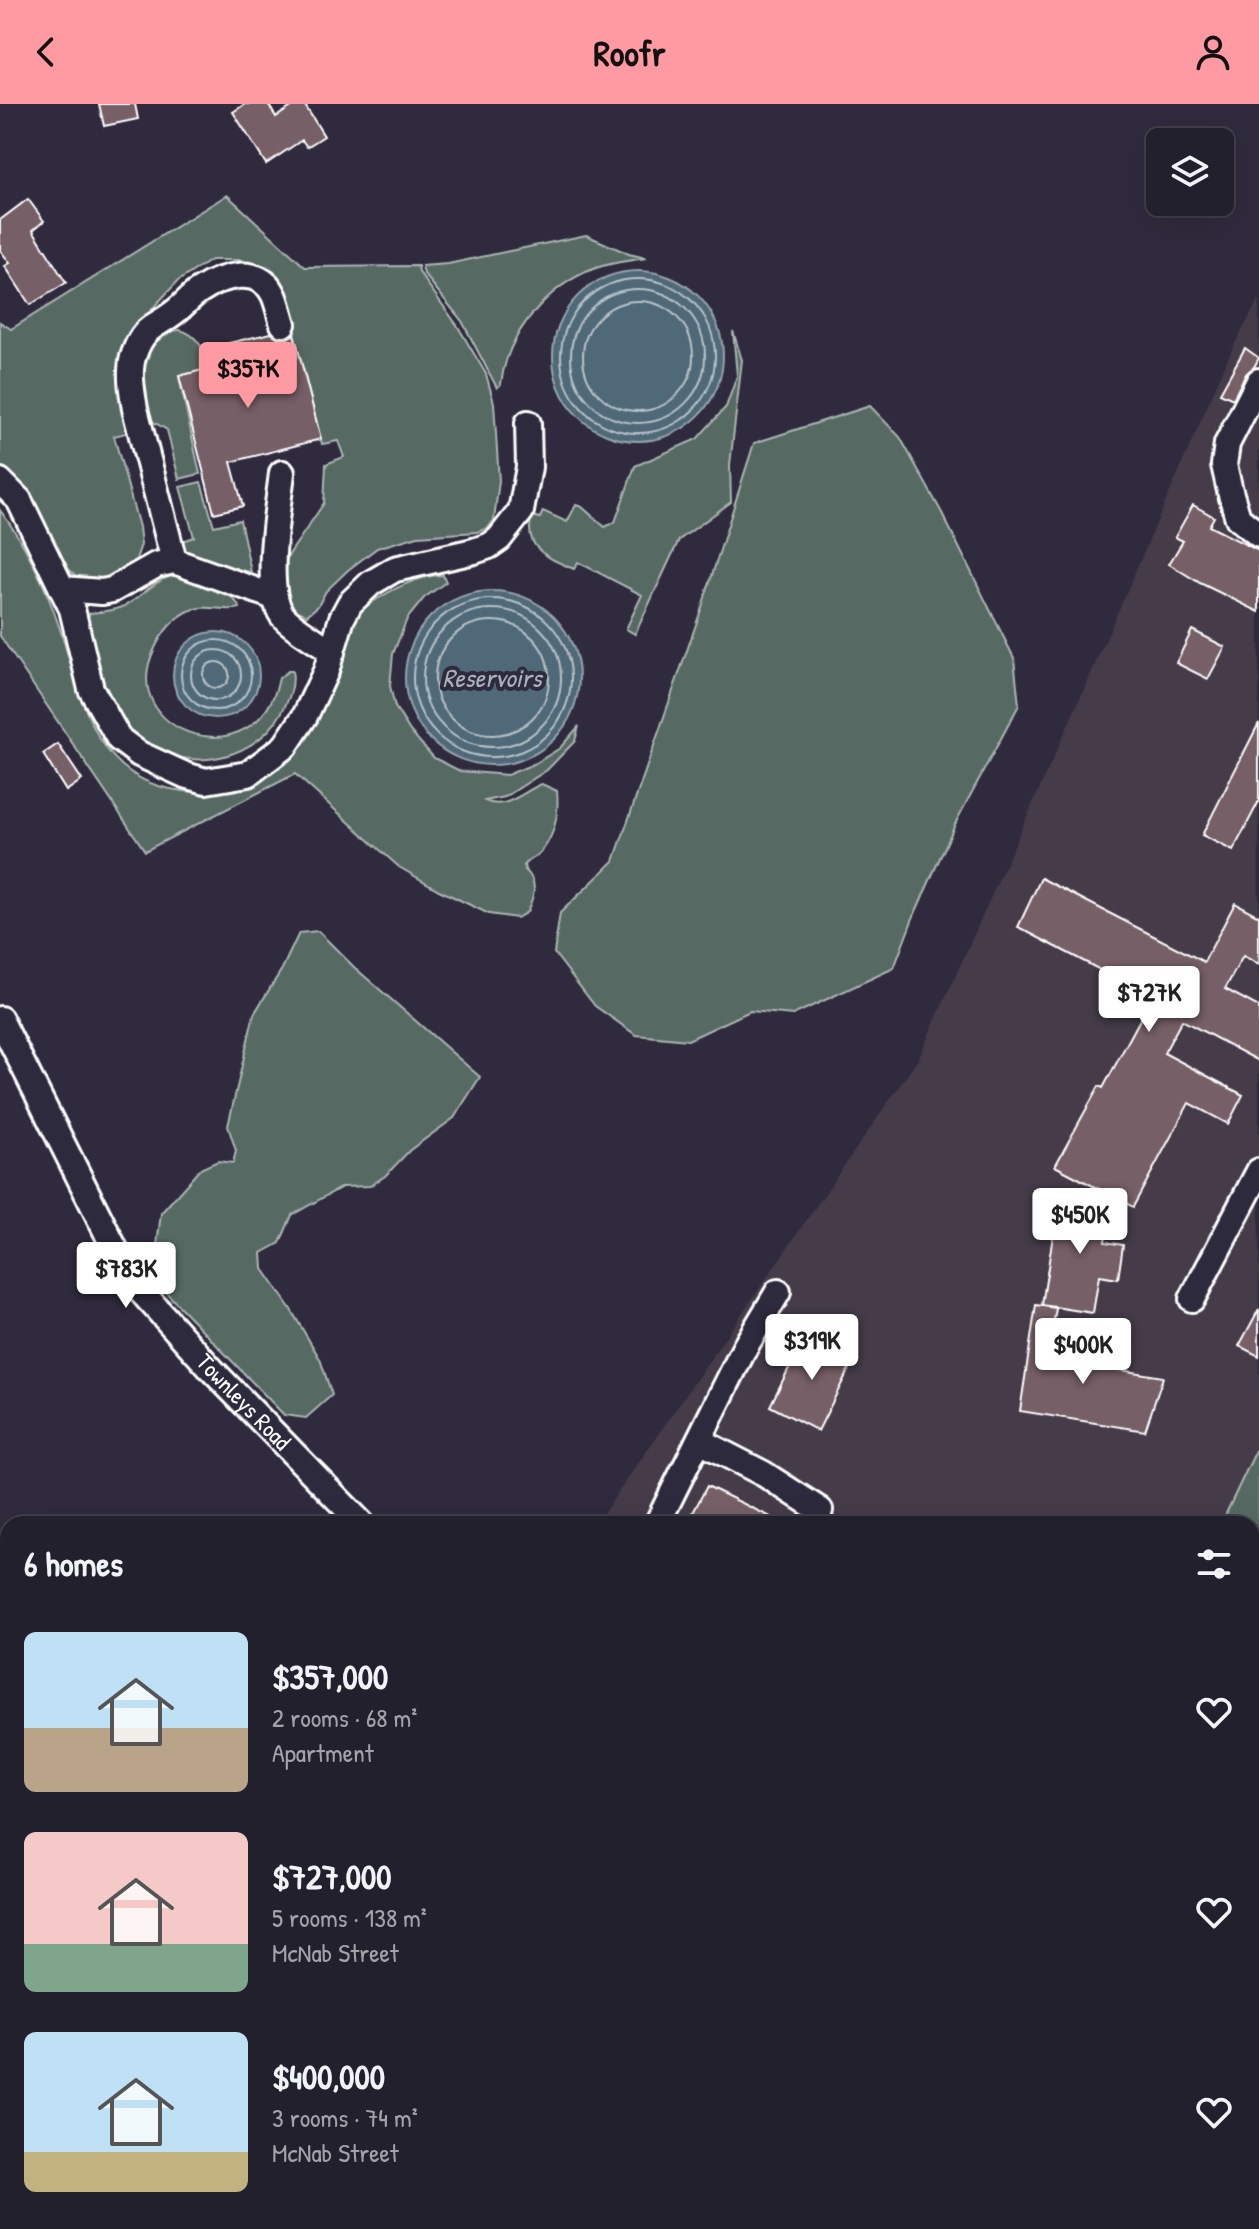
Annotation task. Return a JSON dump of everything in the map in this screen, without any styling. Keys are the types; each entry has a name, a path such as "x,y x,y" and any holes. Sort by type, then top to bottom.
{"street":[{"path":"174,561 135,409 133,356 145,331 175,312 197,292 221,279 242,275 259,278 273,293 283,324"},
{"path":"1259,381 1227,444 1224,465 1238,518 1259,535"},
{"path":"0,481 19,500 72,609 91,689 119,739 151,759 206,781 248,774 285,746 305,716 326,671 342,618 350,603 371,583 395,569 474,551 499,539 521,511 529,467 528,423"},
{"path":"282,473 271,575 274,597 283,617 332,652"},
{"path":"62,589 112,590 156,565 174,561 274,597"},
{"name":"Townleys Road","path":"0,1019 130,1279 213,1371 354,1516"},
{"path":"1192,1299 1259,1171"},
{"path":"661,1516 745,1347 778,1292"},
{"path":"700,1441 764,1474 820,1510 819,1516"}],"shaded area":[{"path":"1259,299 1259,1516 602,1516 918,1059 1232,349"}],"green space":[{"path":"227,195 305,267 418,266 486,374 494,403 499,481 494,520 488,528 477,532 418,536 377,548 326,591 318,606 307,615 289,607 281,570 324,503 326,464 344,457 338,441 322,444 293,328 264,275 242,260 211,260 178,281 153,308 123,351 118,378 130,432 114,436 141,545 128,570 117,578 98,583 80,579 68,569 23,495 0,469 0,322 11,329"},
{"path":"586,235 646,258 596,268 578,276 546,299 521,329 497,388 462,321 424,274 422,266 448,264"},
{"path":"180,330 196,340 210,368 179,377 200,474 179,479 167,430 149,419 140,387 143,359 153,341 164,332"},
{"path":"733,331 742,360 730,465 731,502 679,540 635,634 626,629 642,595 578,562 574,569 548,557 531,537 532,516 540,518 543,511 567,522 576,505 605,527 615,522 635,466 697,439 726,407 737,376"},
{"path":"870,406 900,437 942,513 1014,658 1019,705 957,820 894,968 793,1015 750,1011 688,1040 636,1035 595,1006 554,953 560,913 614,861 701,610 754,443"},
{"path":"201,482 214,526 240,520 251,572 201,561 179,542 194,537 180,487"},
{"path":"0,510 24,546 43,585 79,692 102,741 118,762 139,778 166,788 191,792 214,791 260,777 345,624 365,607 403,585 443,575 446,582 424,598 407,619 393,654 390,686 395,707 410,731 434,758 460,771 507,775 536,763 560,748 579,726 575,741 547,770 505,797 485,801 507,802 542,784 557,791 556,816 549,839 540,853 524,865 534,884 527,912 517,918 489,914 399,867 295,774 145,851 0,636"},
{"path":"172,576 214,586 229,594 240,608 194,609 177,619 161,637 147,678 153,703 170,722 193,734 220,736 245,729 266,710 279,678 292,671 289,697 269,730 231,754 210,759 188,759 166,754 146,744 121,718 103,678 86,621 90,613 122,607"},
{"path":"318,931 354,967 480,1077 454,1118 410,1150 385,1176 370,1186 342,1187 292,1215 280,1243 262,1253 263,1269 320,1359 332,1395 306,1418 284,1415 156,1282 154,1269 161,1213 200,1169 218,1161 233,1163 236,1151 228,1126 254,1014 282,969 299,933"},
{"path":"1259,1444 1259,1516 1225,1516"}],"water":[{"path":"638,271 671,277 698,296 717,323 723,356 717,389 698,416 671,435 638,441 605,435 578,416 559,389 553,356 559,323 578,296 605,277"},
{"name":"Reservoirs","path":"492,591 525,598 553,617 572,645 579,678 572,711 553,739 525,758 492,765 459,758 431,739 412,711 405,678 412,645 431,617 459,598"},
{"path":"216,632 240,639 252,651 259,675 252,699 240,711 216,718 192,711 180,699 173,675 180,651 192,639"}],"building":[{"path":"99,104 135,104 138,119 104,126"},
{"path":"245,104 268,104 276,117 296,104 304,104 324,136 307,147 302,140 266,164 233,112"},
{"path":"28,199 44,221 33,230 66,283 30,305 5,266 10,263 0,250 0,220"},
{"path":"271,333 280,339 294,334 321,439 231,462 243,506 214,513 179,376 234,362 229,343"},
{"path":"1245,348 1259,358 1246,374 1233,399 1220,393"},
{"path":"1193,505 1214,517 1209,526 1259,551 1259,612 1169,564 1183,541 1175,537"},
{"path":"1192,630 1225,647 1208,679 1176,663"},
{"path":"1259,723 1259,801 1233,851 1202,835"},
{"path":"58,744 82,780 66,791 43,754"},
{"path":"1041,878 1204,962 1235,903 1259,916 1259,964 1243,956 1225,989 1259,1007 1259,1061 1182,1020 1164,1053 1243,1095 1228,1124 1189,1103 1133,1207 1055,1166 1099,1086 1103,1088 1152,997 1018,927"},
{"path":"1059,1198 1110,1206 1105,1242 1123,1245 1118,1279 1099,1276 1093,1313 1042,1305"},
{"path":"1036,1305 1056,1308 1048,1358 1163,1377 1145,1431 1020,1411"},
{"path":"1259,1309 1259,1356 1239,1346"},
{"path":"806,1334 854,1359 818,1431 770,1406"},
{"path":"707,1486 769,1516 691,1516"}]}
